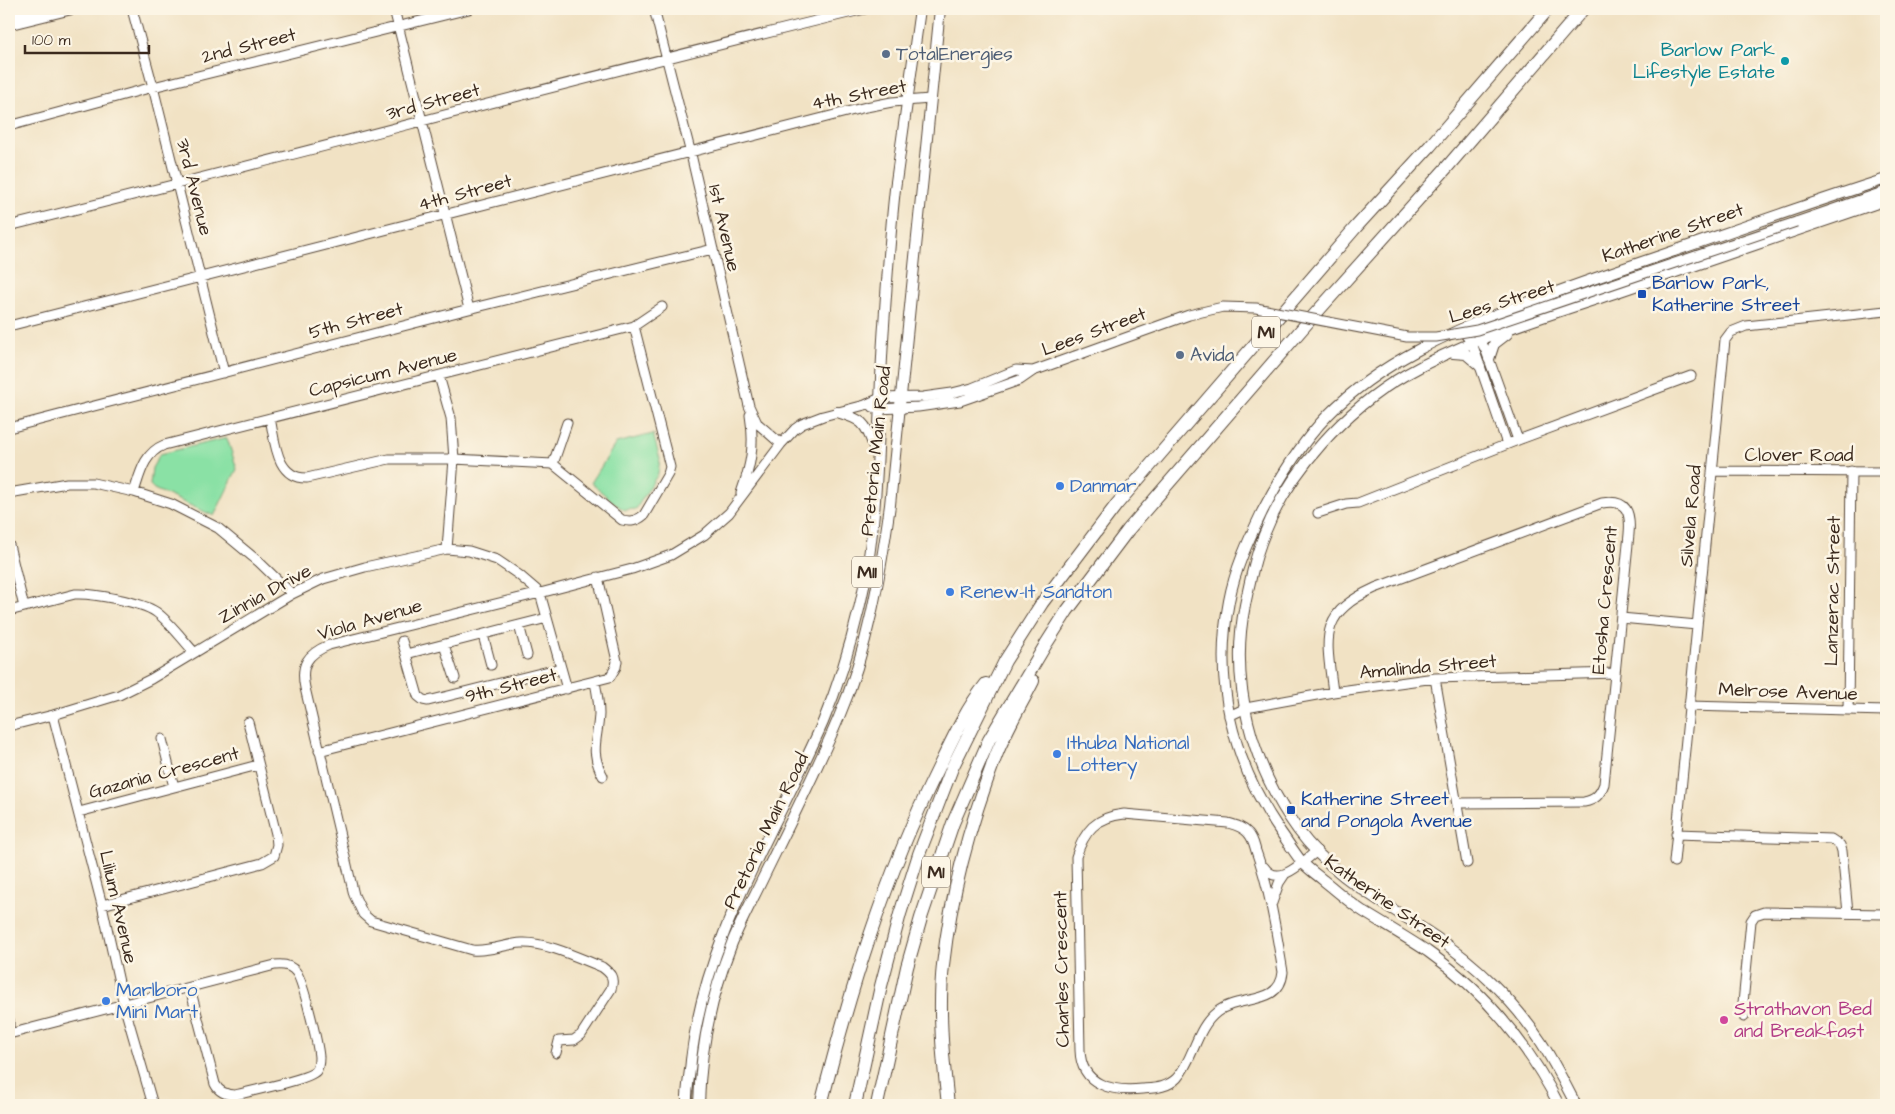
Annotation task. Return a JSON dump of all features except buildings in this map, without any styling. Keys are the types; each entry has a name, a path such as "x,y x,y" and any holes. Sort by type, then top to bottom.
{"highway":[{"name":"M1","path":"855,1105 881,986 900,914 919,854 952,768 1001,668 1042,604 1118,504 1356,227 1430,146 1548,9"},
{"name":"M1","path":"877,1105 907,967 921,918 953,823 989,740 1067,611 1128,530 1583,9"},
{"path":"948,1105 942,1022 942,976 958,875 983,793 998,752 1037,672 1040,655"},
{"path":"821,1105 860,961 898,856 955,734 985,685 1001,668"}],"main road":[{"name":"Pretoria Main Road","path":"685,1103 699,1007 719,943 823,721 851,640 867,569 875,494 886,295 895,192 920,9"},
{"name":"Pretoria Main Road","path":"699,1105 699,1086 704,1048 715,996 732,942 840,716 866,638 880,576 890,505 940,9"},
{"name":"Katherine Street","path":"1559,1105 1546,1079 1524,1047 1483,997 1427,951 1363,911 1302,862 1260,801 1244,764 1230,716 1224,674 1222,640 1232,586 1240,560 1252,532 1287,467 1307,439 1328,414 1392,365 1427,345 1472,324 1574,285 1886,179"},
{"name":"Katherine Street","path":"1576,1105 1540,1040 1510,1002 1490,982 1436,936 1359,888 1317,851 1296,827 1267,780 1251,736 1240,670 1243,612 1254,565 1264,534 1275,512 1310,458 1365,402 1409,372 1476,341 1886,200"},
{"path":"1489,359 1496,341 1520,326"},
{"path":"1449,354 1464,353 1480,366"},
{"path":"837,412 856,417 862,422 871,435 876,457"},
{"path":"699,1086 706,1105"}],"street":[{"path":"9,18 43,9"},
{"path":"9,26 74,9"},
{"name":"3rd Avenue","path":"132,9 224,373"},
{"path":"394,9 469,309"},
{"name":"2nd Street","path":"9,126 153,86 468,9"},
{"name":"1st Avenue","path":"654,9 668,56 749,406 757,423 781,444"},
{"name":"3rd Street","path":"9,226 422,122 668,56 865,9"},
{"name":"4th Street","path":"9,326 201,278 690,150 866,107 908,100 930,99"},
{"name":"Lees Street","path":"879,404 942,404 960,401 1020,380 1033,371 1189,315 1223,307 1256,308 1406,337 1456,335 1477,330 1886,191"},
{"name":"5th Street","path":"9,428 469,309 713,249"},
{"name":"Capsicum Avenue","path":"134,492 145,461 159,447 634,326 662,307"},
{"name":"Silvela Road","path":"1674,862 1725,340 1731,332 1746,326 1886,312"},
{"path":"1472,324 1480,366 1507,444"},
{"path":"270,418 281,464 291,475 301,478 389,459 454,459 553,464 622,520 629,522 638,520 644,515 668,474 669,460 634,326"},
{"path":"1461,329 1476,341 1489,359 1518,440"},
{"path":"439,376 451,418 454,459 447,549"},
{"path":"1318,513 1346,504 1358,503 1507,444 1691,376"},
{"name":"Viola Avenue","path":"556,1053 559,1040 574,1040 581,1035 612,988 614,982 610,973 602,967 571,955 531,944 512,944 483,950 472,950 371,921 362,914 354,895 319,751 303,681 304,666 309,657 329,645 540,594 632,569 671,556 704,535 730,513 781,444 795,429 802,424 837,412 865,405 879,404"},
{"name":"Viola Avenue","path":"736,504 749,470 752,452 752,426 749,406"},
{"path":"553,464 567,423"},
{"name":"Clover Road","path":"1712,471 1886,472"},
{"name":"Lanzerac Street","path":"1848,710 1851,471"},
{"path":"9,493 82,482 134,492 170,504 218,528 259,562 292,594"},
{"name":"Etosha Crescent","path":"1333,692 1328,653 1329,633 1337,613 1351,600 1375,588 1608,502 1622,505 1629,517 1629,534 1604,784 1596,798 1584,802 1457,803"},
{"path":"9,545 24,607"},
{"name":"Zinnia Drive","path":"9,726 119,695 151,679 292,594 339,574 447,549 469,551 497,560 519,575 540,594"},
{"name":"9th Street","path":"319,751 610,677 616,667 616,661 598,577"},
{"path":"9,611 69,595 85,594 136,605 150,609 160,616 194,652"},
{"path":"540,594 567,689"},
{"path":"406,654 547,618"},
{"path":"1621,618 1697,624"},
{"path":"519,625 527,655"},
{"path":"483,635 491,665"},
{"path":"402,641 418,696 422,700 428,701 561,668"},
{"path":"444,644 455,678"},
{"name":"Amalinda Street","path":"1230,716 1246,708 1333,692 1435,678 1615,673"},
{"path":"1435,678 1467,863"},
{"path":"595,682 599,714 594,752 597,765 603,776"},
{"name":"Melrose Avenue","path":"1688,706 1886,711"},
{"name":"Lilium Avenue","path":"52,715 102,904 124,1005 153,1105"},
{"name":"Gazania Crescent","path":"102,904 262,864 270,859 276,851 276,834 248,722"},
{"path":"162,739 174,787"},
{"name":"Gazania Crescent","path":"79,812 258,764"},
{"name":"Charles Crescent","path":"1124,814 1235,824 1248,833 1253,840 1262,865 1272,905 1284,972 1283,982 1278,989 1268,996 1237,1002 1216,1012 1196,1043 1182,1072 1166,1086 1133,1090 1112,1089 1099,1084 1086,1072 1080,1057 1076,857 1087,832 1103,820 1124,814"},
{"path":"1676,834 1832,839 1840,845 1842,851 1848,913"},
{"path":"1262,865 1272,875 1285,874 1317,851"},
{"name":"Charles Crescent","path":"1272,905 1279,883 1285,874"},
{"path":"1744,1017 1743,1003 1749,939 1751,921 1755,915 1764,912 1886,914"},
{"path":"9,1034 275,965 292,968 300,977 319,1052 319,1064 316,1071 305,1078 235,1095 230,1095 220,1090 215,1084 190,988"},
{"path":"9,1020 9,1028"}],"green space":[{"path":"653,434 660,459 658,474 636,509 625,510 591,483 616,443"},
{"path":"227,438 237,469 214,516 154,489 150,485 152,468 160,454"}],"place":[{"name":"TotalEnergies","path":"886,54"},
{"name":"Barlow Park Lifestyle Estate","path":"1785,61"},
{"name":"Barlow Park, Katherine Street","path":"1642,294"},
{"name":"Avida","path":"1180,355"},
{"name":"Danmar","path":"1060,486"},
{"name":"Renew-It Sandton","path":"950,592"},
{"name":"Ithuba National Lottery","path":"1057,754"},
{"name":"Katherine Street and Pongola Avenue","path":"1291,810"},
{"name":"Marlboro Mini Mart","path":"106,1001"},
{"name":"Strathavon Bed and Breakfast","path":"1724,1020"}]}
